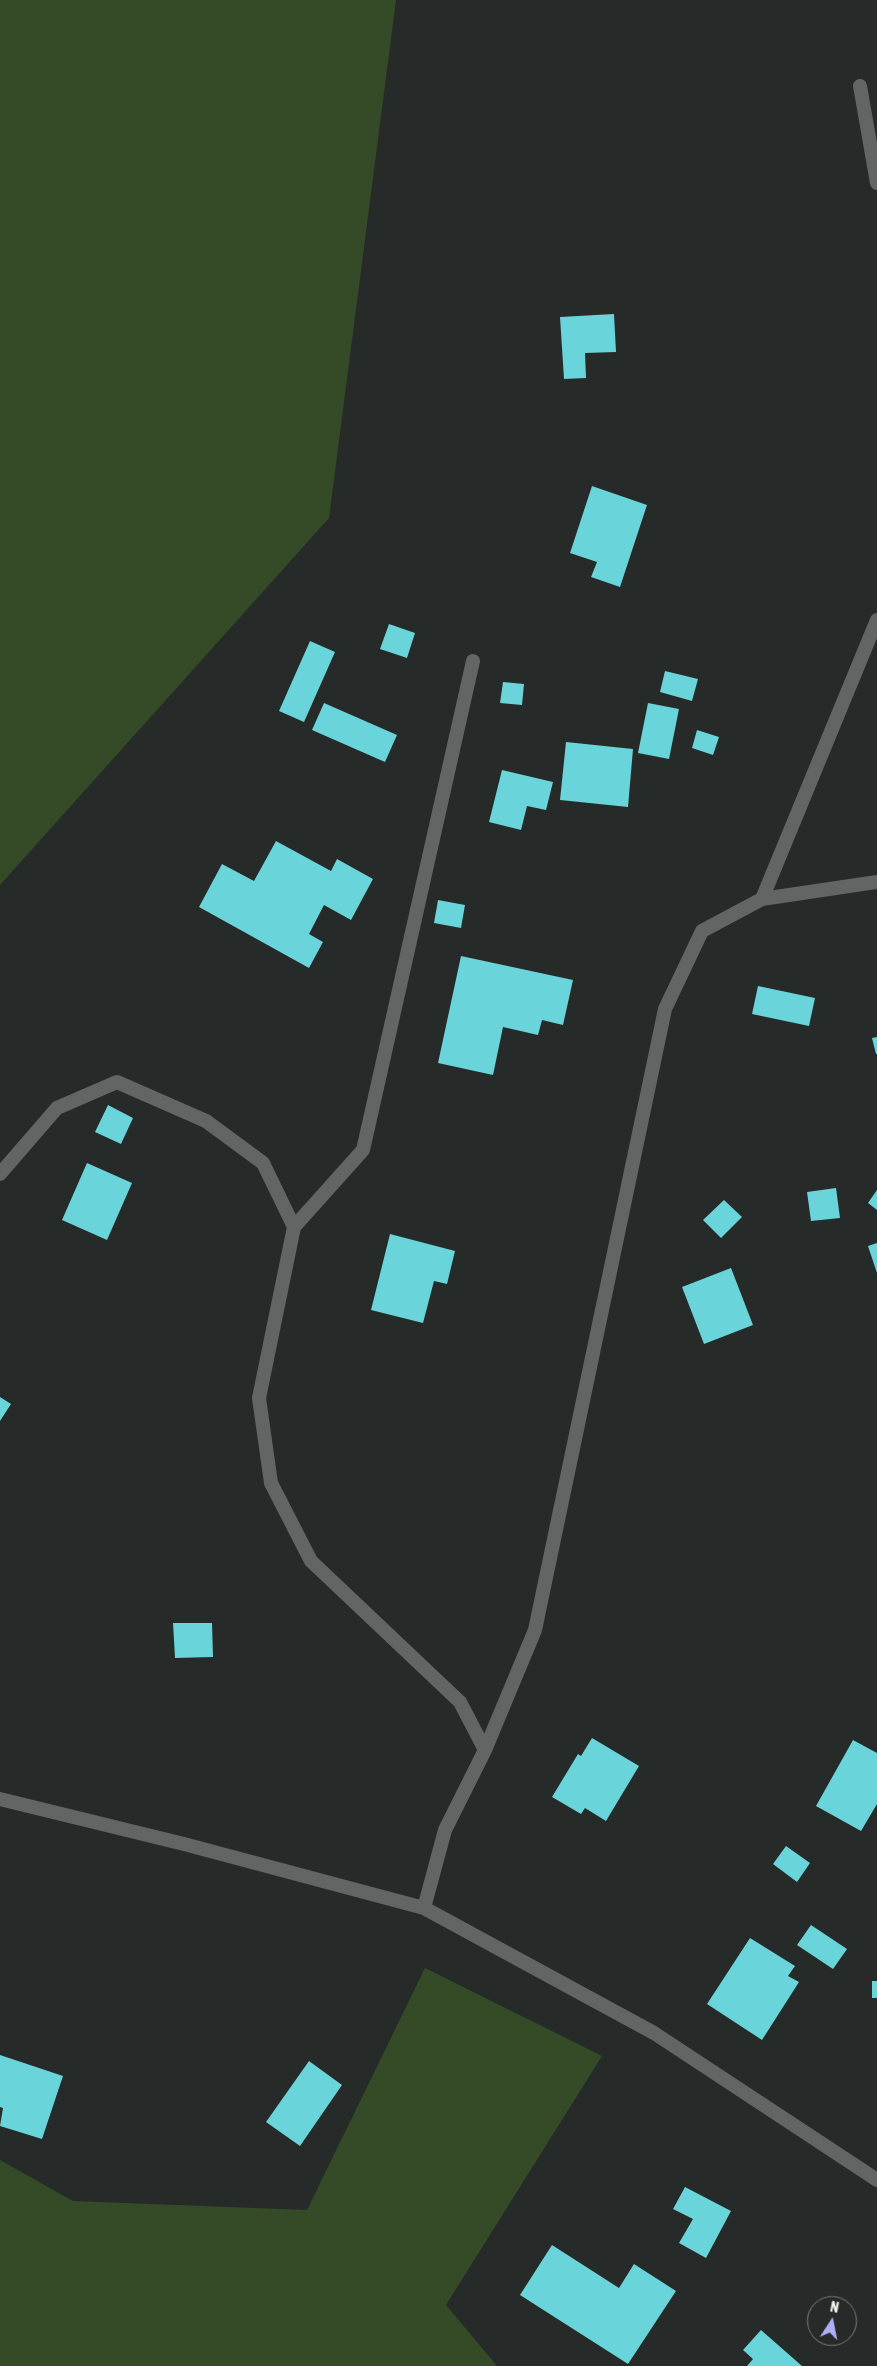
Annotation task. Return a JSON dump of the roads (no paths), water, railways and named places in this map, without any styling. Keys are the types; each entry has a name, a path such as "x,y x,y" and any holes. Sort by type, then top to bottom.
{"street":[{"path":"860,86 877,183"},
{"path":"762,899 877,620"},
{"path":"473,661 363,1150 294,1227 259,1398 271,1482 311,1561 460,1702 485,1750"},
{"path":"424,1908 445,1830 485,1750 535,1630 665,1010 702,932 762,899 877,882"},
{"path":"0,1174 57,1108 117,1082 206,1121 263,1163 294,1227"},
{"path":"0,1799 184,1844 424,1908 654,2033 877,2180"}]}
